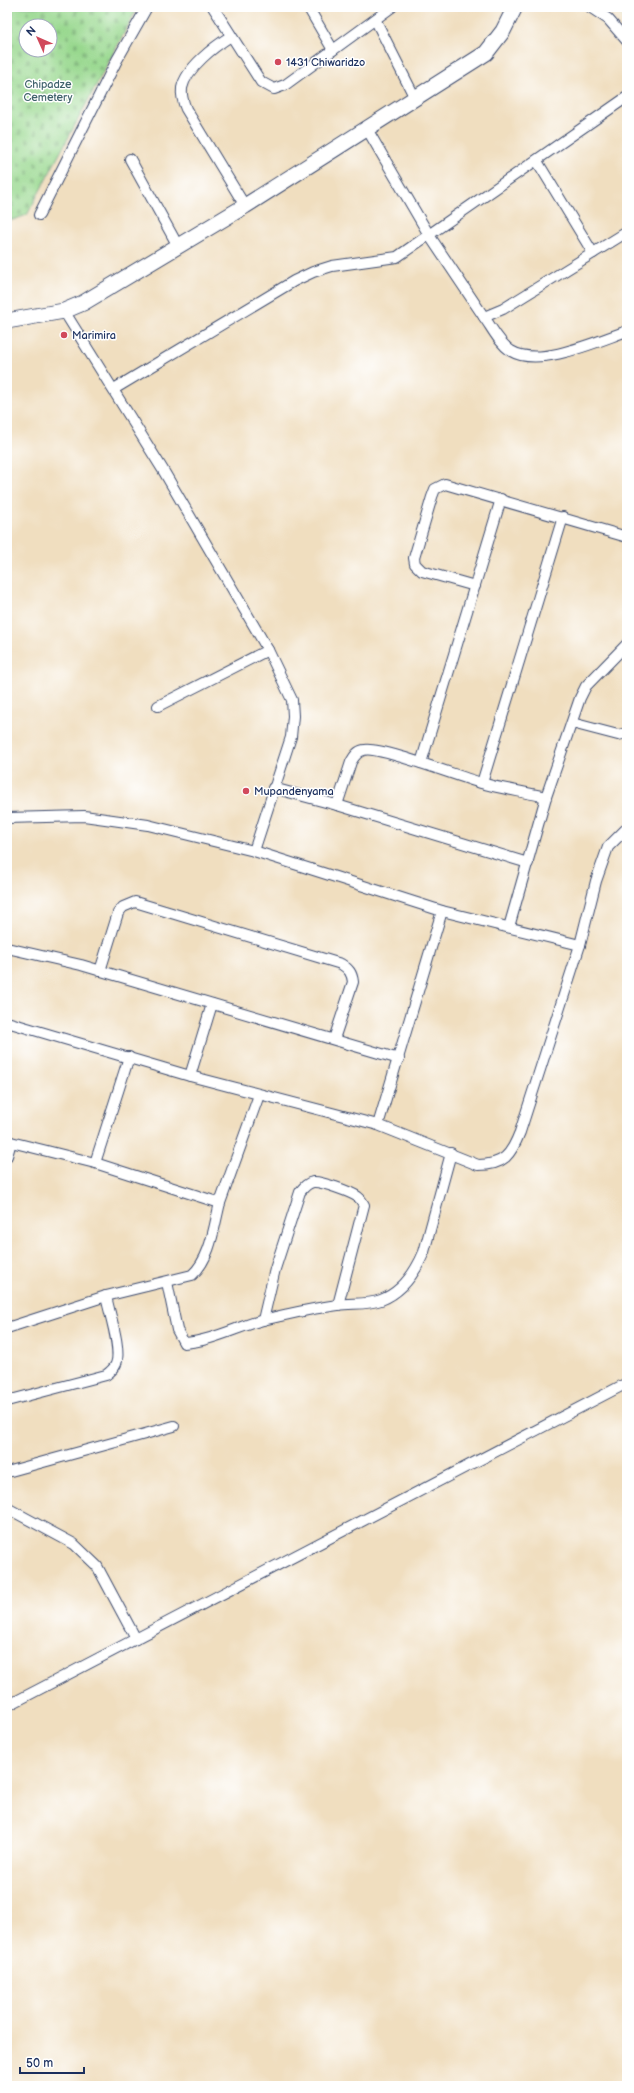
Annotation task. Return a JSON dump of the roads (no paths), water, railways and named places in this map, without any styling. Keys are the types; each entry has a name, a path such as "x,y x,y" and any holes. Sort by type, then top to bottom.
{"street":[{"path":"39,215 117,60 147,7"},
{"path":"213,7 261,82 274,89 286,85 333,50 376,21 392,7"},
{"path":"308,7 333,50"},
{"path":"7,321 64,310 105,291 245,206 486,53 503,31 515,7"},
{"path":"590,7 608,19 627,41"},
{"path":"376,21 415,98"},
{"path":"231,36 210,51 200,61 188,76 182,87 182,97 186,110 245,206"},
{"path":"114,389 294,281 313,272 332,266 397,257 627,97"},
{"path":"367,129 428,235 503,344 512,351 528,356 556,354 627,331"},
{"path":"130,159 178,246"},
{"path":"537,161 593,253"},
{"path":"484,317 503,309 627,232"},
{"path":"64,310 114,389 268,650 292,700 293,716 291,737 273,788 254,851"},
{"path":"475,586 422,571 415,564 414,558 432,497 435,489 444,484 502,499 627,537"},
{"path":"421,763 502,499"},
{"path":"482,783 562,517"},
{"path":"509,928 546,797 586,686 627,644"},
{"path":"158,706 268,650"},
{"path":"572,723 618,735 627,733"},
{"path":"337,804 354,756 364,750 373,750 421,763 482,783 546,797"},
{"path":"273,788 337,804 528,863"},
{"path":"7,818 84,816 148,825 254,851 442,911 580,945"},
{"path":"7,1022 190,1076 378,1125 478,1165 490,1165 500,1162 515,1146 580,945 596,881 608,847 627,828"},
{"path":"100,971 118,913 123,907 135,902 341,964 347,968 352,974 353,982 334,1039"},
{"path":"378,1125 399,1059 442,911"},
{"path":"7,948 100,971 399,1059"},
{"path":"190,1076 212,1004"},
{"path":"95,1164 128,1057"},
{"path":"7,1328 106,1296 167,1282 192,1274 198,1269 205,1258 220,1203 259,1095"},
{"path":"7,1156 9,1142 95,1164 220,1203"},
{"path":"167,1282 177,1330 184,1343 197,1342 263,1320 338,1305 380,1301 412,1276 424,1252 451,1153"},
{"path":"263,1320 275,1269 300,1192 306,1185 313,1182 321,1182 360,1198 364,1205 338,1305"},
{"path":"7,1401 106,1375 112,1370 118,1358 106,1296"},
{"path":"7,1706 627,1384"},
{"path":"7,1472 174,1426"},
{"path":"7,1508 74,1544 97,1566 136,1639"}],"place":[{"name":"1431 Chiwaridzo","path":"278,62"},
{"name":"Marimira","path":"64,335"},
{"name":"Mupandenyama","path":"246,791"}],"park label":[{"name":"Chipadze Cemetery","path":"48,90"}]}
